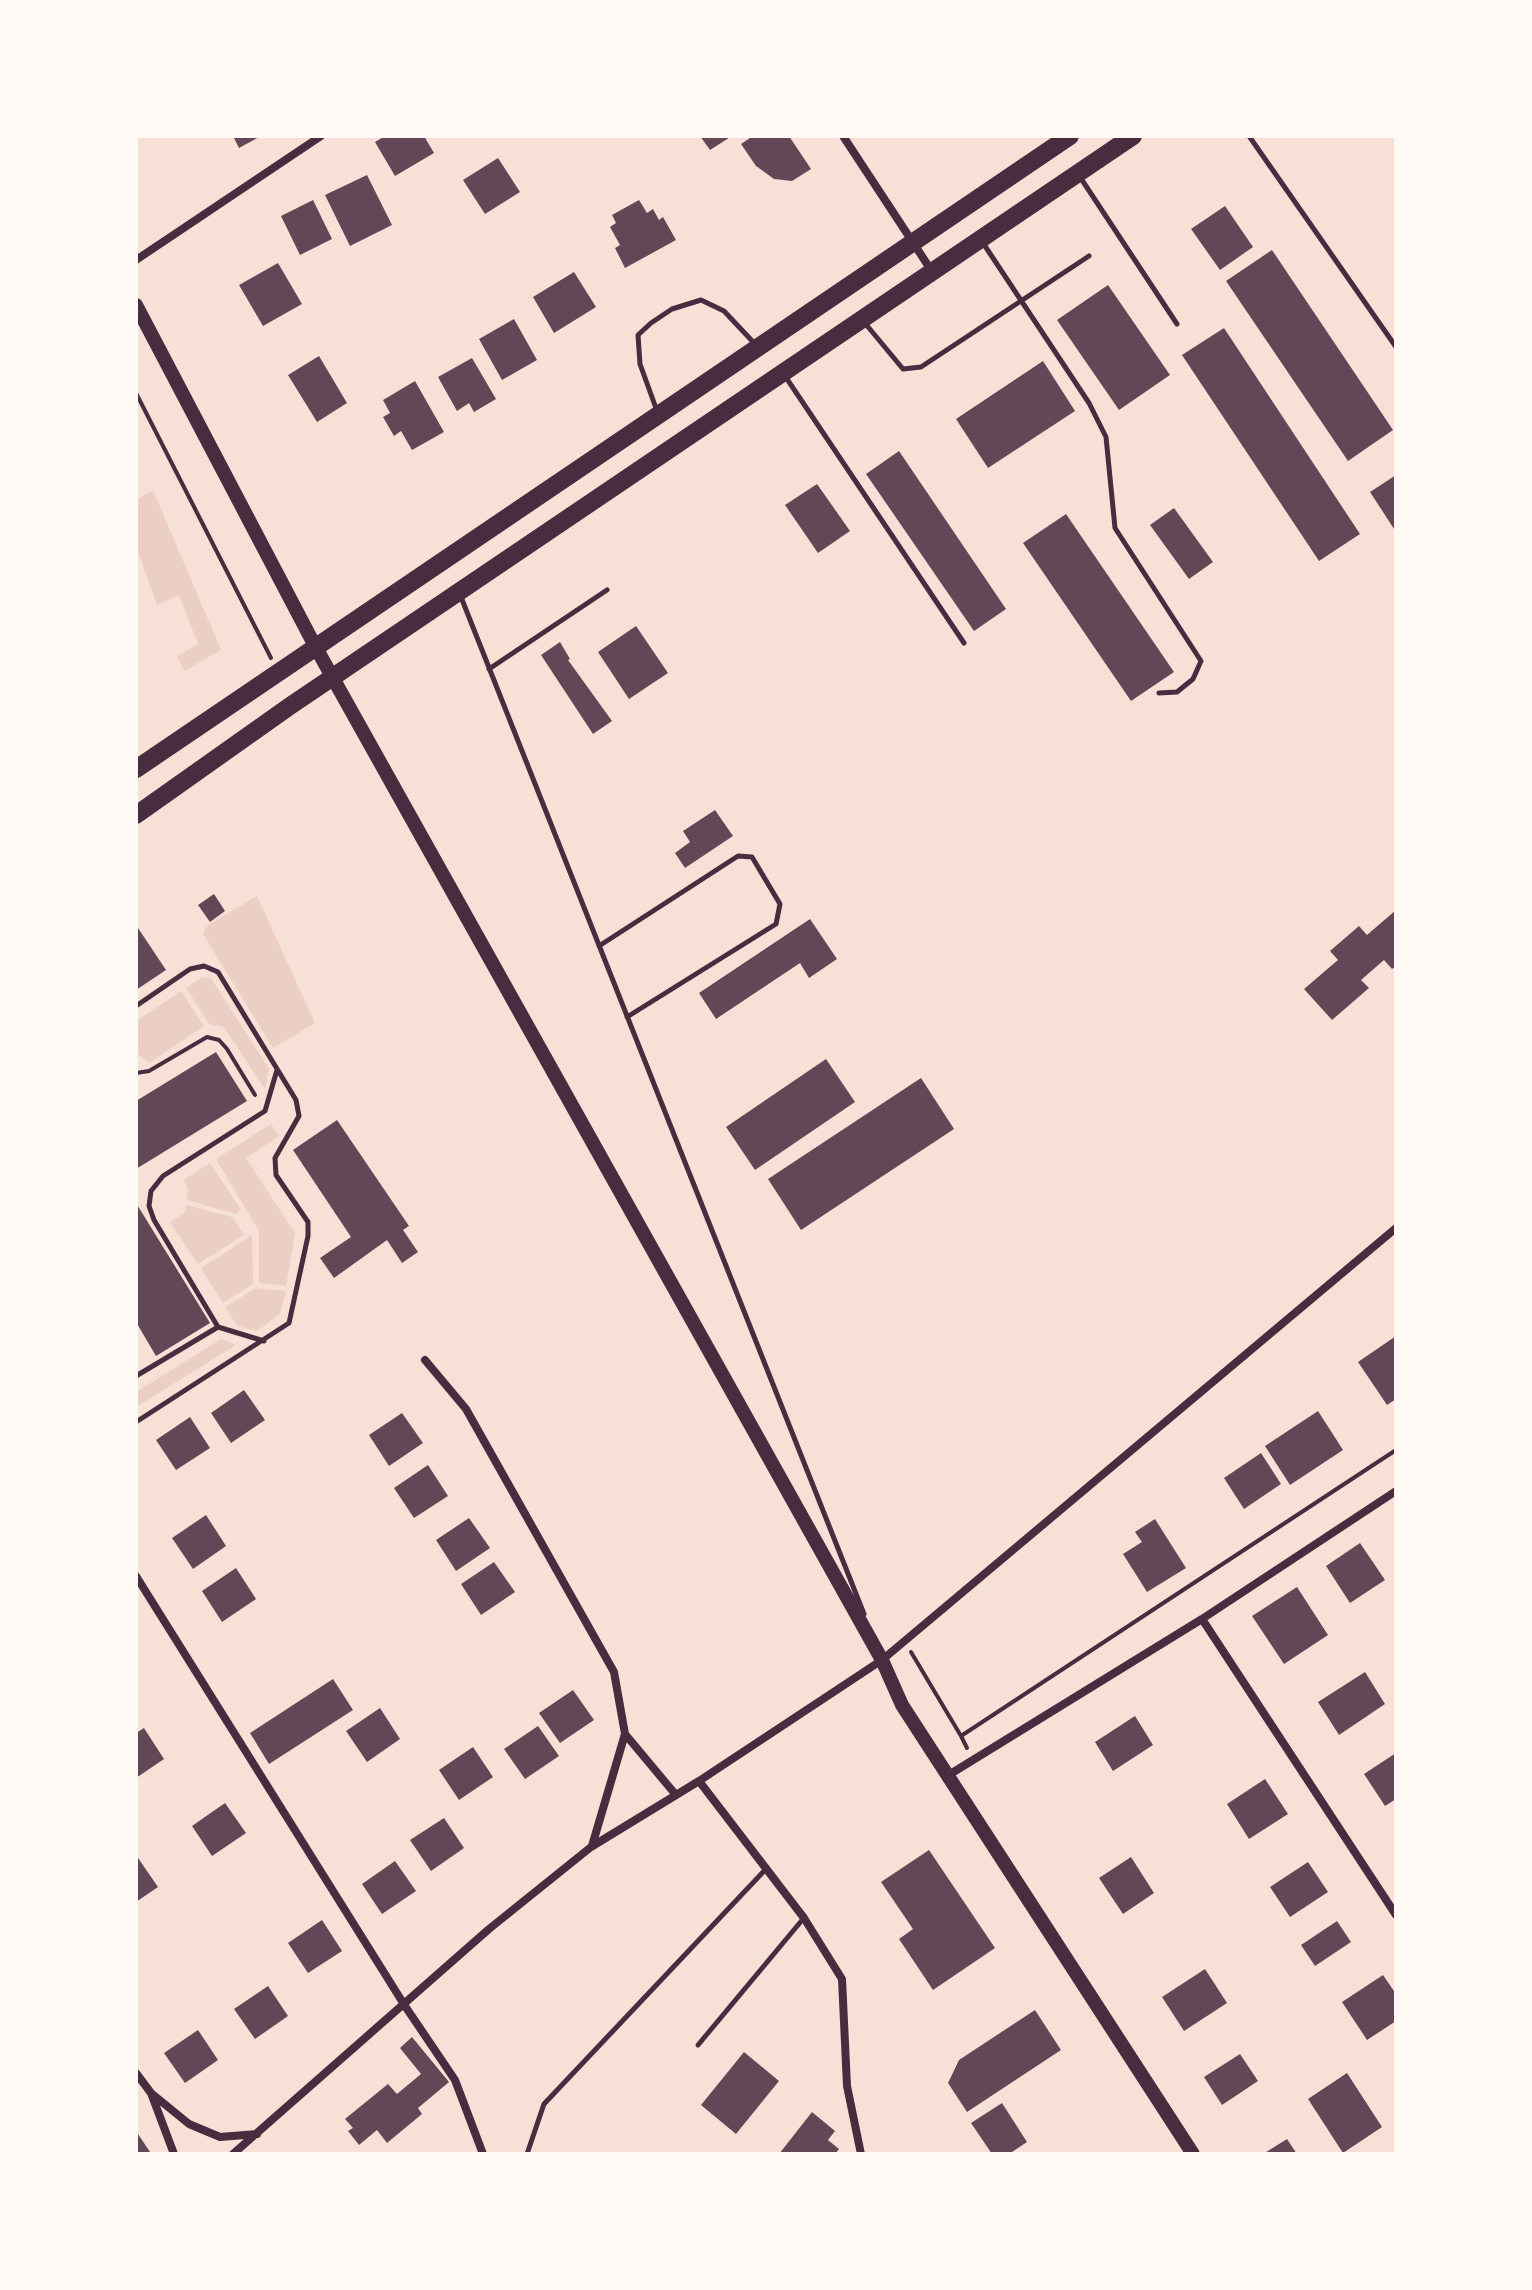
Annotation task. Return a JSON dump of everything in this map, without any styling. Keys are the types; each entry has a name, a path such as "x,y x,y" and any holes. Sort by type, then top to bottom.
{"main road":[{"path":"136,769 1070,136"},
{"path":"136,815 334,676 1133,136"},
{"path":"652,419 665,451"}],"street":[{"path":"136,260 321,136"},
{"path":"843,136 932,271"},
{"path":"136,305 315,646 882,1660 902,1705 1193,2154"},
{"path":"233,2154 489,1929 591,1847 699,1781 882,1660 1396,1228"},
{"path":"425,1360 466,1409 614,1672 625,1734 591,1847"},
{"path":"947,1776 1202,1619 1396,1491"},
{"path":"136,1576 405,2006 455,2080 483,2154"},
{"path":"1202,1619 1396,1915"},
{"path":"625,1734 676,1795"},
{"path":"699,1781 804,1918 842,1979 847,2086 861,2154"},
{"path":"136,2073 151,2093 189,2124 220,2137 258,2133"},
{"path":"151,2093 174,2154"}],"lane":[{"path":"1249,136 1396,347"},
{"path":"1077,173 1177,324"},
{"path":"981,239 1089,403 1106,437 1115,528 1201,661 1193,679 1185,686 1177,692 1159,693"},
{"path":"861,318 903,369 910,371 921,367 1089,256"},
{"path":"652,419 640,364 638,335 661,316 701,300 724,311 758,347"},
{"path":"782,372 964,643"},
{"path":"489,669 607,590"},
{"path":"459,593 882,1660"},
{"path":"599,946 738,856 752,857 780,904 776,924 627,1017"},
{"path":"136,1006 190,969 204,966 218,972 296,1100 299,1116 275,1158 276,1175 308,1222 308,1236 289,1323 136,1422"},
{"path":"265,1341 218,1327 154,1220 149,1206 151,1191 163,1176 265,1111 277,1070"},
{"path":"136,1376 218,1327"},
{"path":"527,2154 544,2104 765,1870"},
{"path":"698,2045 804,1918"}],"path":[{"path":"136,393 278,671"},
{"path":"136,1073 149,1071 207,1037 219,1040 265,1111"},
{"path":"961,1736 1396,1450"},
{"path":"904,1641 973,1760"}],"shaded area":[{"path":"153,490 221,650 184,671 177,656 198,644 179,595 157,605 136,547 136,500"},
{"path":"257,896 315,1023 273,1048 203,934 208,925"},
{"path":"203,977 211,978 269,1069 265,1089 224,1027 209,1024 186,988"},
{"path":"181,991 204,1026 149,1063 136,1052 136,1021"},
{"path":"271,1124 279,1136 246,1158 295,1233 286,1286 259,1283 259,1231 216,1159"},
{"path":"210,1163 241,1210 236,1214 187,1200 188,1188 183,1180"},
{"path":"186,1205 232,1217 244,1235 198,1264 170,1222 184,1213"},
{"path":"252,1235 253,1284 223,1303 201,1268"},
{"path":"256,1288 286,1291 280,1314 257,1331 237,1326 225,1307"},
{"path":"221,1339 236,1345 136,1407 136,1392"}],"building":[{"path":"233,136 261,136 239,148"},
{"path":"385,136 424,136 434,153 395,176 375,142"},
{"path":"700,136 732,136 710,150"},
{"path":"753,136 789,136 811,169 792,181 774,179 756,166 741,144"},
{"path":"498,158 520,192 485,214 463,180"},
{"path":"367,175 392,225 350,246 325,195"},
{"path":"313,200 332,239 300,255 281,216"},
{"path":"639,200 647,213 653,209 659,220 663,217 676,240 625,268 615,248 620,245 610,227 616,223 612,215"},
{"path":"1225,206 1253,247 1220,270 1191,229"},
{"path":"1272,250 1393,430 1348,461 1226,281"},
{"path":"278,263 302,304 263,326 239,285"},
{"path":"574,272 596,307 554,333 533,297"},
{"path":"1108,285 1170,375 1119,410 1057,320"},
{"path":"514,319 537,360 502,380 479,339"},
{"path":"1224,328 1360,534 1319,561 1182,355"},
{"path":"319,356 347,403 317,422 288,375"},
{"path":"472,358 496,399 474,412 469,403 457,411 438,377"},
{"path":"1043,361 1075,411 988,468 956,419"},
{"path":"415,381 444,432 412,450 401,431 394,436 383,417 390,413 383,400"},
{"path":"899,451 1006,609 974,631 866,474"},
{"path":"1396,475 1396,532 1370,492"},
{"path":"817,484 850,531 818,553 785,505"},
{"path":"1174,508 1213,562 1189,579 1150,525"},
{"path":"1066,514 1174,672 1131,701 1023,543"},
{"path":"636,626 668,673 629,699 598,652"},
{"path":"560,642 568,660 612,721 593,734 541,655"},
{"path":"715,810 733,836 685,868 675,853 690,842 683,831"},
{"path":"214,894 225,911 210,922 198,905"},
{"path":"1396,910 1396,966 1392,969 1384,960 1361,980 1369,988 1332,1020 1304,989 1338,960 1330,951 1359,926 1367,935"},
{"path":"810,919 837,959 809,978 800,963 716,1019 699,993"},
{"path":"136,925 166,970 136,990"},
{"path":"216,1052 247,1101 136,1169 136,1101"},
{"path":"826,1059 855,1102 755,1170 726,1127"},
{"path":"921,1078 954,1129 801,1230 768,1179"},
{"path":"337,1120 409,1226 403,1230 418,1252 402,1263 387,1240 334,1278 320,1258 351,1237 293,1150"},
{"path":"136,1203 210,1323 156,1356 136,1322"},
{"path":"1396,1336 1396,1399 1387,1405 1358,1362"},
{"path":"244,1390 265,1420 231,1443 211,1413"},
{"path":"1318,1411 1343,1450 1290,1485 1265,1446"},
{"path":"402,1413 423,1443 389,1466 369,1435"},
{"path":"190,1417 210,1448 176,1470 156,1440"},
{"path":"1261,1453 1281,1484 1244,1509 1224,1478"},
{"path":"428,1465 448,1496 414,1518 394,1488"},
{"path":"206,1515 226,1546 193,1569 172,1538"},
{"path":"469,1518 490,1548 456,1571 436,1540"},
{"path":"1155,1519 1186,1568 1147,1592 1123,1554 1142,1542 1135,1532"},
{"path":"1360,1543 1385,1580 1350,1603 1326,1566"},
{"path":"494,1562 515,1592 481,1615 461,1584"},
{"path":"236,1568 256,1599 222,1622 202,1591"},
{"path":"1297,1587 1328,1635 1284,1664 1252,1616"},
{"path":"1365,1672 1385,1704 1339,1735 1318,1702"},
{"path":"333,1679 353,1710 269,1764 250,1733"},
{"path":"573,1690 594,1720 560,1743 539,1713"},
{"path":"380,1708 400,1739 367,1762 346,1731"},
{"path":"1135,1716 1153,1745 1113,1771 1095,1742"},
{"path":"538,1726 559,1756 525,1779 504,1749"},
{"path":"144,1728 164,1759 136,1778 136,1733"},
{"path":"473,1747 493,1777 459,1800 439,1770"},
{"path":"1396,1753 1396,1799 1385,1806 1364,1774"},
{"path":"1265,1779 1288,1814 1249,1839 1227,1804"},
{"path":"225,1803 246,1833 212,1856 192,1826"},
{"path":"444,1818 464,1848 431,1871 410,1840"},
{"path":"929,1850 995,1948 933,1990 899,1939 913,1929 881,1882"},
{"path":"136,1855 158,1887 136,1902"},
{"path":"1131,1857 1154,1893 1123,1914 1099,1878"},
{"path":"395,1861 416,1891 382,1914 362,1884"},
{"path":"1308,1862 1328,1892 1290,1917 1270,1887"},
{"path":"322,1920 342,1951 308,1973 288,1943"},
{"path":"1337,1921 1351,1942 1315,1966 1301,1945"},
{"path":"1205,1969 1227,2003 1184,2031 1162,1997"},
{"path":"1383,1975 1396,1994 1396,2021 1367,2040 1342,2002"},
{"path":"268,1986 288,2016 255,2039 234,2009"},
{"path":"1035,2010 1061,2050 967,2112 948,2083 959,2060"},
{"path":"198,2030 218,2060 185,2083 164,2053"},
{"path":"412,2037 449,2082 418,2108 422,2114 387,2143 377,2130 359,2145 348,2131 353,2128 345,2119 388,2084 397,2094 421,2074 400,2048"},
{"path":"744,2052 779,2081 736,2134 701,2105"},
{"path":"1240,2054 1258,2081 1222,2105 1204,2077"},
{"path":"1347,2073 1382,2127 1343,2153 1308,2099"},
{"path":"1002,2103 1027,2142 1009,2154 992,2154 971,2123"},
{"path":"812,2112 835,2131 828,2140 839,2149 835,2154 779,2154"},
{"path":"136,2131 150,2152 136,2154"},
{"path":"1287,2139 1297,2154 1263,2154"}]}
